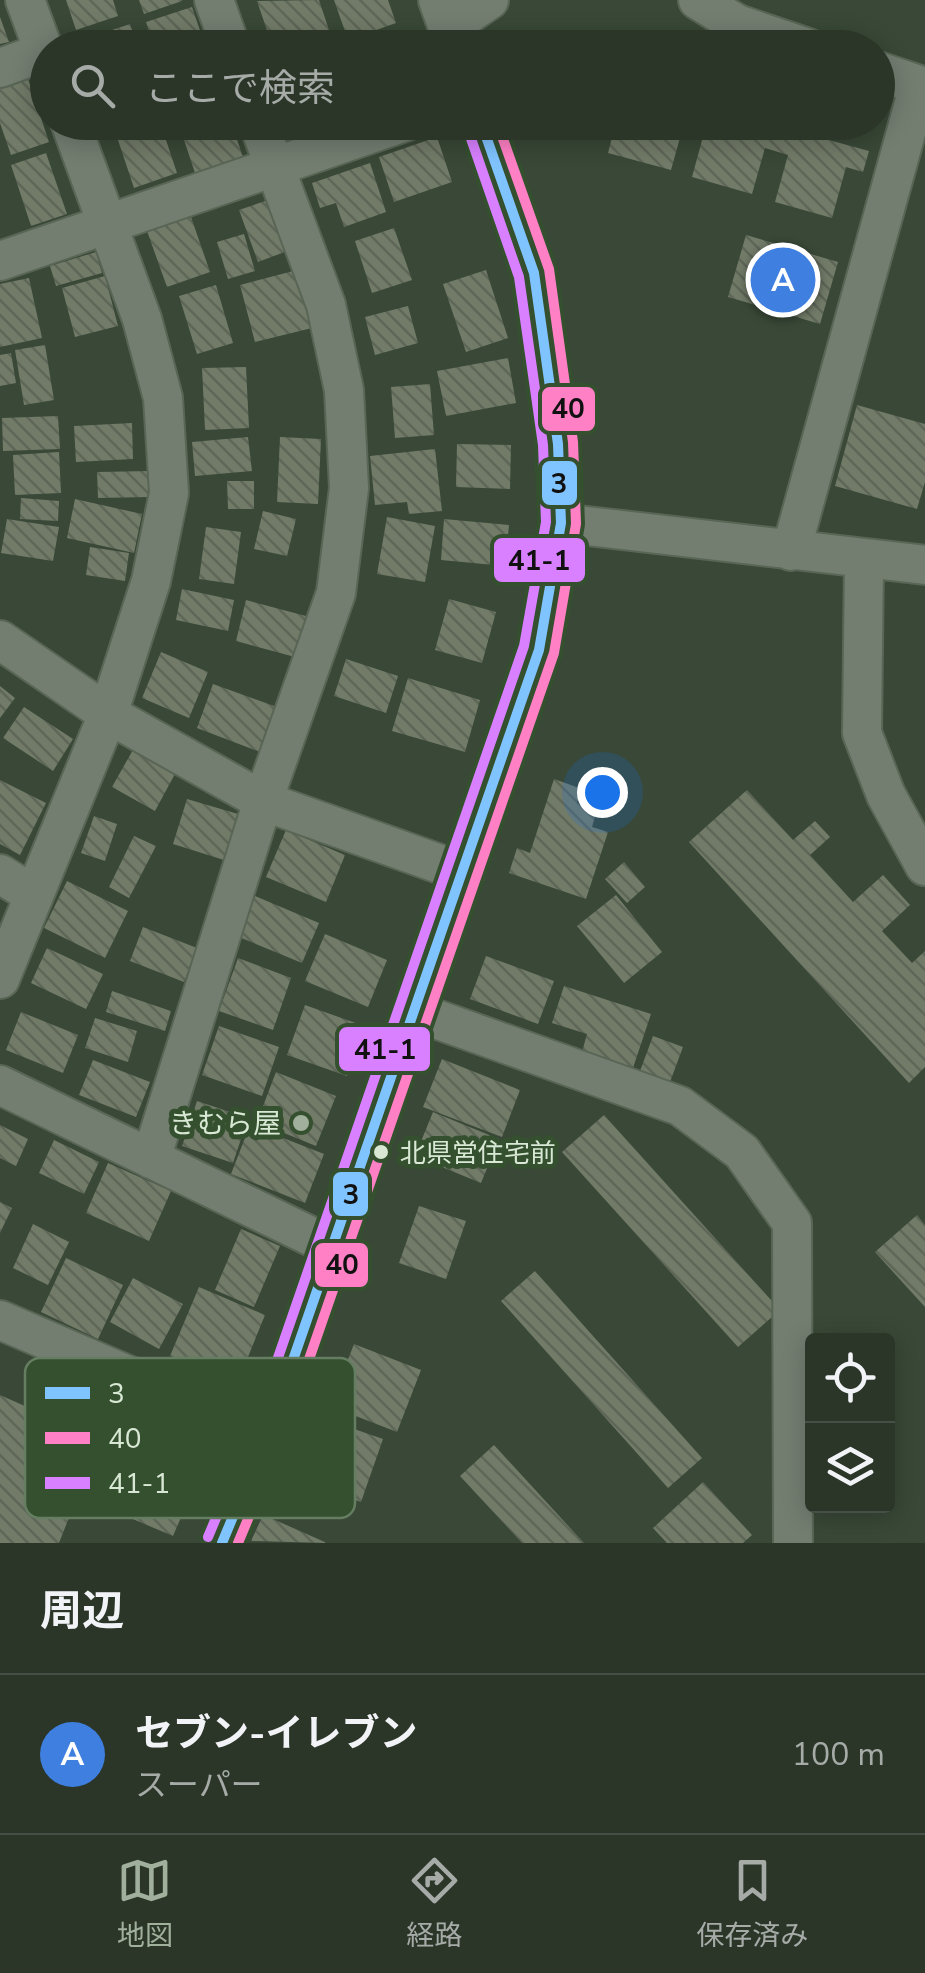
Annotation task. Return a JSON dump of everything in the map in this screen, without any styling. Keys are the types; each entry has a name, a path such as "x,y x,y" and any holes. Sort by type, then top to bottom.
{"street":[{"path":"24,0 36,30"},
{"path":"214,0 225,30"},
{"path":"447,25 490,0"},
{"path":"698,0 755,30"},
{"path":"0,68 30,61"},
{"path":"791,551 919,85 895,77"},
{"path":"0,978 108,714 152,581 169,493 163,398 142,318 77,140"},
{"path":"151,1159 263,802 336,593 349,488 344,390 326,304 264,140"},
{"path":"0,262 354,140"},
{"path":"293,1358 465,873 538,650 560,523 558,444 534,273 487,140"},
{"path":"560,523 925,564"},
{"path":"864,560 862,734 886,795 925,866"},
{"path":"0,640 108,714 263,802 465,873"},
{"path":"886,795 925,811"},
{"path":"0,874 34,895"},
{"path":"416,1012 680,1106 742,1152 792,1224 792,1543"},
{"path":"0,1085 333,1247"},
{"path":"0,1320 88,1358"},
{"path":"222,1543 232,1518"}],"building":[{"path":"66,0 113,0 118,16 76,30"},
{"path":"139,0 182,0 182,1 144,14"},
{"path":"319,0 329,30 267,30 257,1"},
{"path":"334,0 388,0 396,23 376,30 344,30"},
{"path":"192,7 200,30 148,30 146,22"},
{"path":"0,17 9,42 0,44"},
{"path":"28,79 30,140 49,142 11,155 0,123 0,88"},
{"path":"118,140 166,140 177,173 134,188"},
{"path":"184,140 237,140 244,160 196,176"},
{"path":"438,140 452,182 394,202 379,157"},
{"path":"611,140 679,140 671,170 608,153"},
{"path":"702,140 829,140 869,151 863,172 846,167 832,218 775,202 788,155 765,148 752,194 692,177"},
{"path":"46,153 67,214 31,226 11,165"},
{"path":"370,163 386,212 344,227 336,203 320,208 312,183"},
{"path":"271,199 290,250 258,262 239,210"},
{"path":"191,217 210,272 167,287 147,231"},
{"path":"394,228 412,280 372,293 355,241"},
{"path":"244,234 255,271 228,279 217,242"},
{"path":"746,235 838,262 820,324 728,297"},
{"path":"96,252 102,273 56,286 50,266"},
{"path":"297,270 312,328 255,342 240,285"},
{"path":"486,270 508,338 466,352 443,284"},
{"path":"105,276 118,326 75,337 62,288"},
{"path":"29,278 42,338 0,347 0,284"},
{"path":"216,285 233,343 197,354 179,296"},
{"path":"408,306 418,343 375,355 365,317"},
{"path":"45,345 54,400 24,405 15,350"},
{"path":"11,353 16,383 0,386 0,355"},
{"path":"508,358 516,403 446,416 437,371"},
{"path":"246,367 249,428 205,430 202,368"},
{"path":"430,384 434,435 395,438 391,387"},
{"path":"857,405 925,424 925,482 917,509 835,486"},
{"path":"58,416 60,449 3,451 2,418"},
{"path":"132,423 133,459 76,462 74,426"},
{"path":"248,437 252,471 195,476 192,442"},
{"path":"280,437 321,439 318,504 277,502"},
{"path":"457,444 511,445 510,489 456,487"},
{"path":"435,449 442,511 409,514 407,502 375,505 370,456"},
{"path":"59,452 61,493 15,495 13,455"},
{"path":"150,471 151,497 98,498 97,472"},
{"path":"227,481 254,481 254,509 228,509"},
{"path":"21,498 59,501 58,521 20,519"},
{"path":"75,499 142,514 134,553 67,538"},
{"path":"263,511 296,519 287,556 254,549"},
{"path":"387,517 435,526 425,582 377,574"},
{"path":"7,519 59,527 53,561 1,553"},
{"path":"444,519 509,525 505,566 441,560"},
{"path":"206,527 241,532 234,584 199,579"},
{"path":"90,547 129,553 125,581 86,575"},
{"path":"182,589 234,600 228,631 176,620"},
{"path":"449,599 496,612 482,663 435,650"},
{"path":"246,600 306,616 295,657 236,641"},
{"path":"161,652 208,672 189,718 142,698"},
{"path":"346,659 398,676 386,713 334,696"},
{"path":"408,678 480,700 465,752 392,731"},
{"path":"213,684 277,707 260,752 197,728"},
{"path":"0,686 15,698 0,718"},
{"path":"24,707 73,739 53,771 3,738"},
{"path":"134,748 176,772 155,811 112,787"},
{"path":"554,779 582,789 577,803 597,810 592,827 608,832 586,899 509,873 517,848 530,853"},
{"path":"0,780 46,803 20,855 0,844"},
{"path":"747,790 793,840 815,821 830,837 810,855 853,902 883,875 910,905 882,931 912,963 925,951 925,1067 909,1083 689,842"},
{"path":"187,799 238,814 224,860 173,844"},
{"path":"94,816 117,824 105,861 81,853"},
{"path":"286,830 345,855 326,902 266,877"},
{"path":"134,836 156,846 129,898 109,887"},
{"path":"624,862 645,887 627,903 605,879"},
{"path":"67,881 128,911 105,958 44,928"},
{"path":"616,895 662,952 624,983 577,926"},
{"path":"255,896 319,923 302,963 239,937"},
{"path":"143,927 197,948 184,982 130,961"},
{"path":"325,934 387,960 368,1007 305,981"},
{"path":"47,948 103,974 86,1009 31,983"},
{"path":"486,956 554,981 538,1024 470,999"},
{"path":"238,958 291,978 273,1030 219,1011"},
{"path":"564,986 651,1014 633,1068 582,1052 587,1034 552,1023"},
{"path":"112,991 171,1011 165,1031 106,1012"},
{"path":"305,1005 364,1026 347,1076 287,1055"},
{"path":"21,1012 78,1035 63,1073 6,1050"},
{"path":"95,1018 137,1031 128,1062 85,1048"},
{"path":"219,1026 279,1047 262,1096 202,1075"},
{"path":"653,1036 683,1047 670,1082 640,1071"},
{"path":"442,1059 520,1090 502,1137 423,1107"},
{"path":"93,1060 150,1082 136,1117 79,1095"},
{"path":"276,1072 336,1096 316,1146 257,1122"},
{"path":"197,1101 248,1118 233,1163 182,1146"},
{"path":"433,1112 499,1139 481,1183 415,1156"},
{"path":"604,1115 780,1310 738,1347 562,1152"},
{"path":"0,1125 28,1139 16,1166 0,1158"},
{"path":"250,1125 324,1154 305,1203 231,1174"},
{"path":"54,1140 99,1162 84,1194 39,1173"},
{"path":"108,1163 171,1191 149,1241 86,1213"},
{"path":"0,1202 12,1208 0,1233"},
{"path":"419,1206 466,1221 446,1279 399,1263"},
{"path":"917,1215 925,1225 925,1307 875,1252"},
{"path":"33,1224 69,1242 48,1285 13,1268"},
{"path":"241,1229 280,1246 254,1307 215,1290"},
{"path":"66,1258 123,1285 98,1339 41,1312"},
{"path":"535,1271 702,1458 668,1488 501,1301"},
{"path":"133,1278 183,1304 159,1349 110,1322"},
{"path":"199,1287 265,1315 248,1358 170,1356"},
{"path":"354,1344 421,1370 397,1432 355,1416 355,1358 349,1358"},
{"path":"0,1395 25,1406 25,1518 69,1518 59,1543 0,1543"},
{"path":"355,1429 383,1439 361,1502 355,1500"},
{"path":"494,1445 584,1543 522,1543 460,1476"},
{"path":"703,1482 752,1535 743,1543 667,1543 653,1528"},
{"path":"130,1518 181,1518 173,1536"},
{"path":"262,1518 270,1518 327,1543 251,1541"}],"transit line":[{"name":"41-1","path":"278,1358 524,646 546,522 543,445 519,277 472,140"},
{"name":"3","path":"294,1358 539,650 561,523 558,444 534,273 487,140"},
{"name":"40","path":"309,1358 554,653 576,524 573,442 549,269 503,140"},
{"name":"41-1","path":"208,1537 216,1518"},
{"name":"3","path":"222,1543 232,1518"},
{"name":"40","path":"238,1543 248,1518"}],"place":[{"name":"セブン-イレブン","path":"783,280"},
{"name":"きむら屋","path":"301,1123"},
{"name":"北県営住宅前","path":"381,1152"}]}
